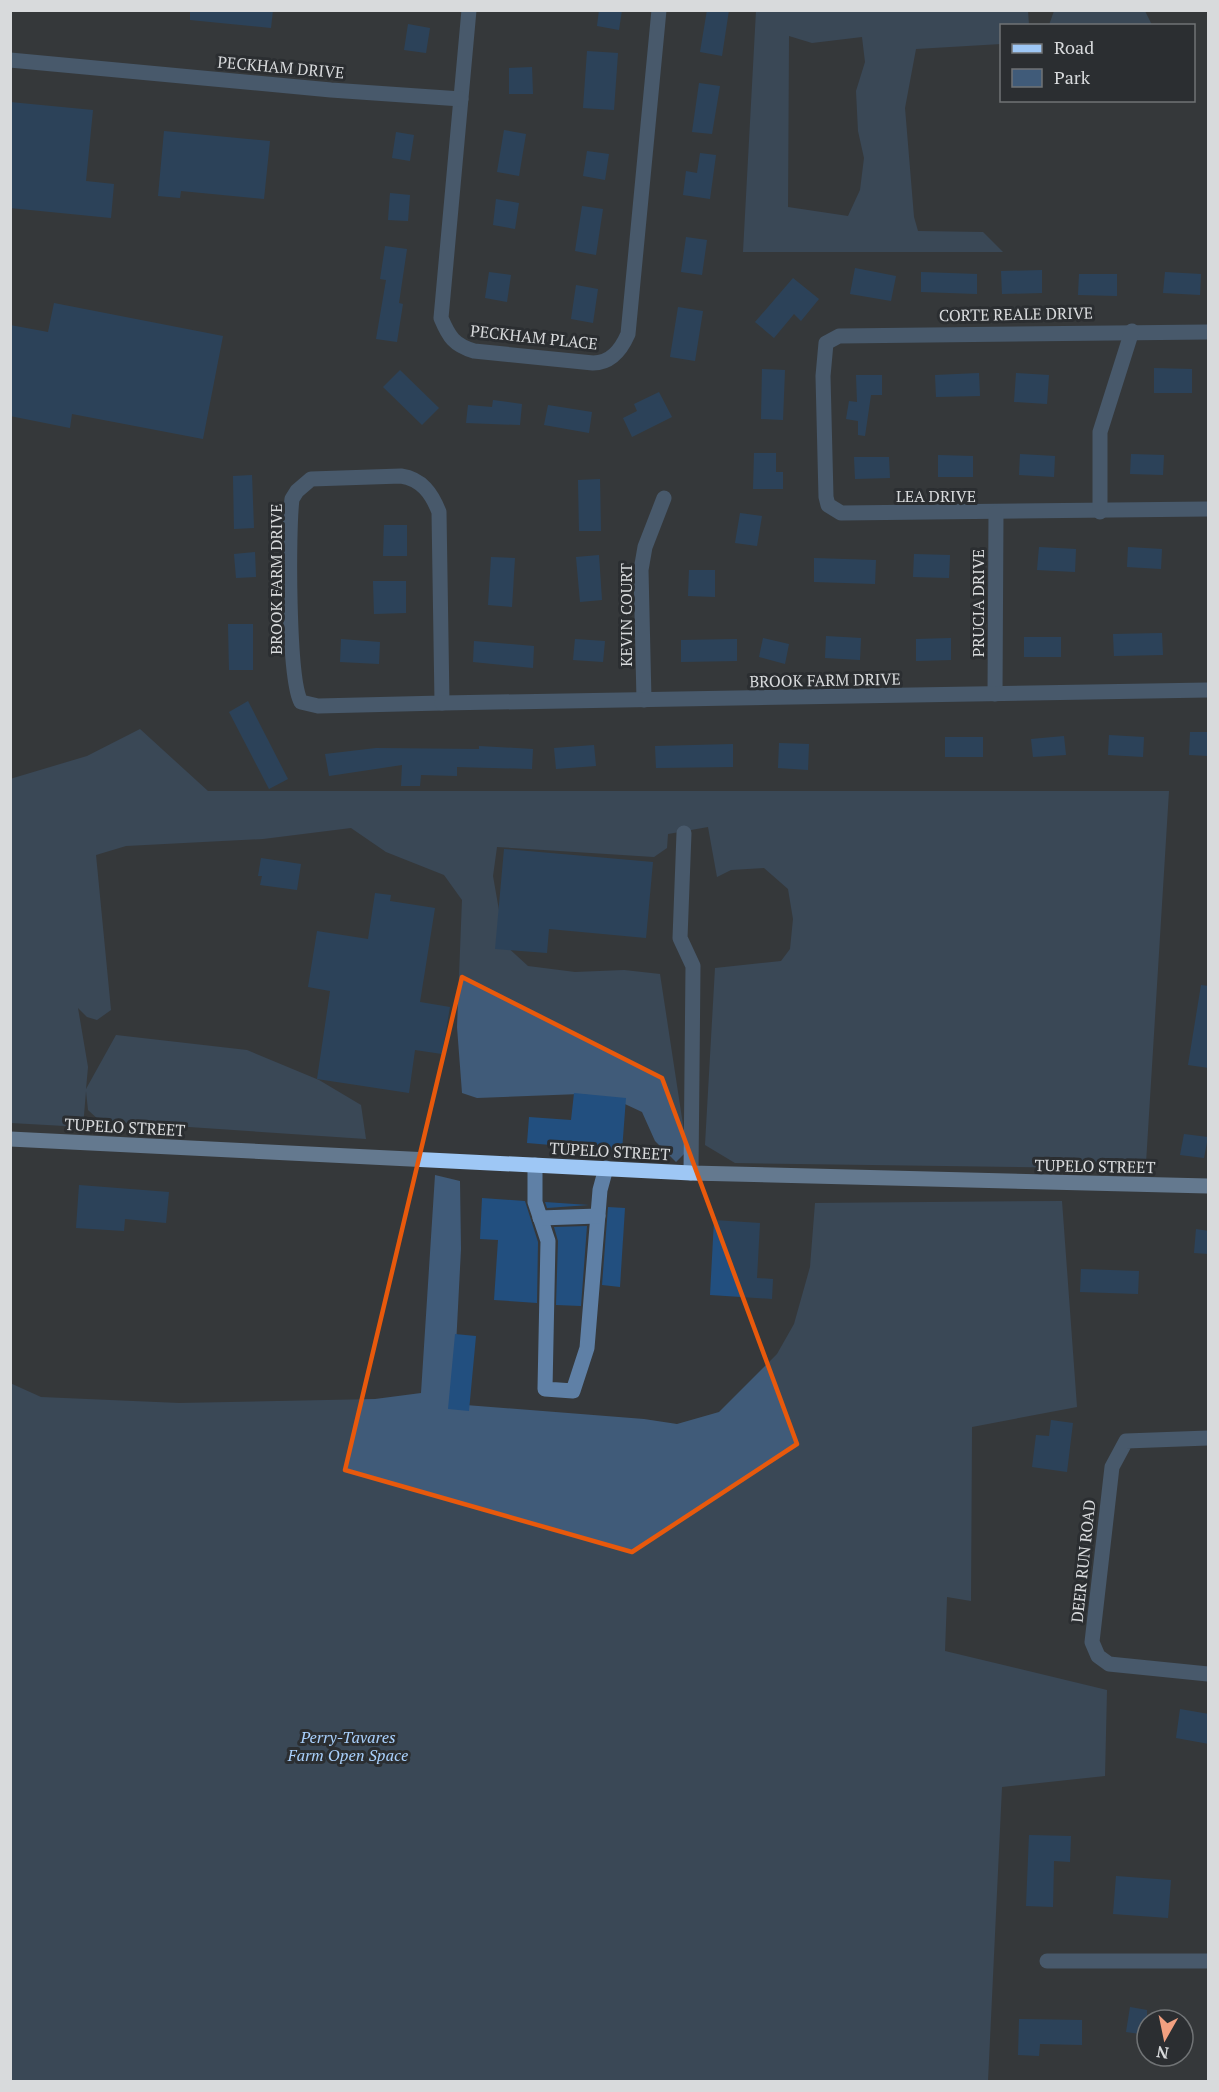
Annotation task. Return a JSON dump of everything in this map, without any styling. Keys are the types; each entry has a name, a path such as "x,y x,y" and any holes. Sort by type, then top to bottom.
{"main road":[{"name":"TUPELO STREET","path":"10,1139 691,1173 1209,1186"}],"street":[{"path":"461,99 469,10"},
{"name":"PECKHAM PLACE","path":"461,99 441,306 441,318 448,335 459,347 474,351 593,363 611,359 628,334 660,10"},
{"name":"PECKHAM DRIVE","path":"10,60 331,90 461,99"},
{"path":"1100,512 1100,432 1132,331"},
{"name":"CORTE REALE DRIVE","path":"826,343 838,336 1132,331 1209,332"},
{"name":"LEA DRIVE","path":"826,343 823,376 828,505 841,513 1100,512 1209,509"},
{"name":"BROOK FARM DRIVE","path":"442,704 441,547 439,512 432,496 417,481 408,477 328,477 305,482 297,491 291,506 291,613 296,688 301,702 318,706 442,704 1209,690"},
{"name":"KEVIN COURT","path":"644,700 641,570 645,547 664,498"},
{"name":"PRUCIA DRIVE","path":"995,694 996,513"},
{"path":"684,833 680,938 693,966 691,1173"},
{"path":"535,1165 535,1202 548,1241 545,1389 573,1391 587,1348 600,1190 606,1168"},
{"path":"540,1218 598,1216"},
{"name":"DEER RUN ROAD","path":"1209,1438 1126,1441 1119,1451 1112,1467 1092,1642 1098,1656 1109,1664 1209,1674"},
{"path":"1047,1961 1209,1961"}],"highlighted area":[{"path":"462,977 662,1078 797,1444 632,1552 345,1470"}],"green space":[{"path":"756,11 1028,11 1029,24 1000,24 1000,44 916,49 905,108 914,217 918,231 983,232 1003,252 743,252","holes":["789,36 812,43 862,37 865,62 856,91 858,131 864,158 860,190 848,216 788,207"]},
{"path":"1054,11 1145,11 1152,24 1049,24"},
{"path":"140,729 208,791 1169,791 1146,1163 1089,1168 735,1163 705,1145 715,968 781,961 790,949 793,919 788,889 764,868 731,870 717,877 708,827 668,834 667,848 654,857 497,847 493,876 505,945 528,966 575,972 624,970 660,974 687,1151 676,1162 655,1141 642,1112 612,1098 580,1094 477,1098 462,1093 457,1027 462,900 444,875 386,852 351,828 263,839 126,846 96,855 111,1010 97,1020 87,1017 78,1008 88,1067 86,1089 116,1035 247,1050 319,1080 361,1105 366,1139 100,1121 88,1110 86,1091 83,1127 11,1123 10,779 87,756"},
{"name":"Perry-Tavares Farm Open Space","path":"435,1175 460,1181 461,1249 453,1404 644,1419 677,1424 719,1412 777,1354 794,1324 810,1267 815,1203 1062,1201 1077,1407 972,1427 971,1601 947,1597 945,1651 1107,1690 1105,1776 1002,1787 988,2081 11,2081 10,1383 41,1397 179,1403 375,1399 421,1393"}],"building":[{"path":"190,10 273,10 271,28 190,20"},
{"path":"599,10 622,10 619,30 597,26"},
{"path":"707,10 729,10 722,56 700,52"},
{"path":"408,24 430,28 426,53 404,50"},
{"path":"587,51 618,53 614,110 583,108"},
{"path":"532,67 533,94 509,94 509,68"},
{"path":"699,83 720,86 712,134 692,132"},
{"path":"10,102 93,110 86,181 114,184 111,218 10,208"},
{"path":"504,130 526,134 519,176 497,172"},
{"path":"164,131 270,141 264,199 181,191 180,198 158,196"},
{"path":"396,132 414,135 410,161 392,158"},
{"path":"587,151 609,154 605,180 583,176"},
{"path":"700,153 716,155 710,199 683,195 686,171 697,173"},
{"path":"390,193 410,195 408,221 388,220"},
{"path":"496,199 519,203 515,229 493,225"},
{"path":"582,206 603,209 596,255 575,251"},
{"path":"686,237 707,240 702,275 681,272"},
{"path":"385,246 407,249 399,303 403,304 397,342 376,339 386,280 380,279"},
{"path":"855,268 896,276 891,301 850,294"},
{"path":"1042,270 1042,293 1002,294 1001,271"},
{"path":"489,272 511,275 507,302 485,298"},
{"path":"921,272 977,274 977,294 921,292"},
{"path":"1165,272 1201,274 1200,295 1163,293"},
{"path":"1079,274 1117,274 1117,296 1078,295"},
{"path":"793,278 819,299 801,321 794,314 774,338 755,322"},
{"path":"576,285 598,289 593,323 571,319"},
{"path":"54,303 223,336 203,439 72,414 70,428 10,416 10,325 48,332"},
{"path":"678,307 703,311 695,361 670,357"},
{"path":"1154,368 1192,369 1192,393 1154,393"},
{"path":"762,369 785,370 783,420 761,419"},
{"path":"400,370 439,408 422,425 383,387"},
{"path":"979,373 980,396 936,397 935,375"},
{"path":"1016,373 1049,375 1047,404 1014,402"},
{"path":"856,375 882,375 882,395 871,395 865,436 858,435 858,421 846,419 849,401 857,402"},
{"path":"659,392 672,417 632,437 623,418 637,411 634,404"},
{"path":"493,400 522,404 520,425 466,423 468,405 492,407"},
{"path":"548,405 592,412 589,433 544,425"},
{"path":"754,453 776,453 776,472 783,472 783,489 753,489"},
{"path":"1020,454 1055,456 1054,477 1019,475"},
{"path":"1131,454 1164,455 1163,475 1130,474"},
{"path":"938,455 973,456 973,477 938,477"},
{"path":"854,457 889,457 890,478 855,479"},
{"path":"252,475 254,528 234,529 233,476"},
{"path":"600,479 601,531 579,531 578,480"},
{"path":"740,513 762,516 757,546 735,543"},
{"path":"384,525 407,525 407,556 383,556"},
{"path":"1039,547 1076,549 1075,572 1037,570"},
{"path":"1128,547 1162,549 1161,569 1127,567"},
{"path":"255,552 256,577 236,578 234,554"},
{"path":"914,554 950,555 949,578 913,577"},
{"path":"599,555 602,600 580,602 576,557"},
{"path":"491,557 515,558 512,607 488,605"},
{"path":"814,558 876,560 875,584 814,582"},
{"path":"689,570 715,570 715,597 688,596"},
{"path":"373,581 406,581 406,613 374,614"},
{"path":"228,624 253,624 253,670 229,670"},
{"path":"1162,633 1163,655 1114,656 1113,634"},
{"path":"826,636 861,638 860,660 825,658"},
{"path":"1024,637 1061,637 1061,657 1024,657"},
{"path":"763,638 789,644 785,664 759,657"},
{"path":"951,638 951,660 916,661 916,639"},
{"path":"341,639 380,642 379,664 340,662"},
{"path":"575,639 605,641 603,662 573,660"},
{"path":"737,639 737,661 681,662 681,640"},
{"path":"474,641 534,646 533,668 473,662"},
{"path":"248,701 288,779 269,789 229,712"},
{"path":"1190,732 1209,732 1209,756 1189,755"},
{"path":"1109,735 1144,737 1143,757 1108,755"},
{"path":"1064,736 1066,755 1033,757 1031,739"},
{"path":"945,737 983,737 983,757 945,757"},
{"path":"779,743 809,744 808,770 778,768"},
{"path":"733,744 733,767 656,768 655,746"},
{"path":"594,745 596,766 556,769 554,748"},
{"path":"479,746 533,749 532,769 457,767 457,776 421,775 420,786 401,786 402,765 329,776 325,754 376,748 479,749"},
{"path":"504,849 653,862 646,938 549,929 547,953 495,949"},
{"path":"261,858 301,864 297,890 260,885 262,876 258,876"},
{"path":"375,893 391,895 390,901 435,908 420,1002 450,1007 442,1054 415,1050 409,1093 317,1079 330,991 308,987 317,931 368,939"},
{"path":"1201,985 1209,986 1209,1068 1188,1065"},
{"path":"574,1093 626,1098 622,1151 527,1143 529,1117 571,1120"},
{"path":"1184,1134 1208,1137 1204,1158 1180,1155"},
{"path":"79,1185 169,1192 166,1223 125,1219 124,1231 76,1228"},
{"path":"482,1198 525,1201 538,1242 537,1303 494,1300 498,1240 480,1239"},
{"path":"545,1202 589,1205 547,1208"},
{"path":"608,1207 625,1208 620,1287 602,1285"},
{"path":"714,1220 760,1223 757,1278 773,1279 772,1299 710,1295"},
{"path":"587,1226 581,1306 556,1305 558,1241 554,1227"},
{"path":"1196,1229 1209,1231 1209,1254 1194,1253"},
{"path":"1081,1269 1139,1271 1138,1294 1080,1292"},
{"path":"455,1334 476,1336 469,1411 448,1409"},
{"path":"1051,1420 1073,1423 1067,1472 1032,1467 1036,1435 1049,1436"},
{"path":"1180,1709 1209,1714 1209,1744 1176,1738"},
{"path":"1029,1835 1071,1836 1070,1862 1054,1861 1053,1907 1026,1906"},
{"path":"1116,1876 1171,1880 1168,1918 1113,1914"},
{"path":"1130,2007 1136,2008 1135,2033 1126,2032"},
{"path":"1019,2019 1082,2020 1082,2045 1040,2044 1039,2056 1018,2055"}]}
